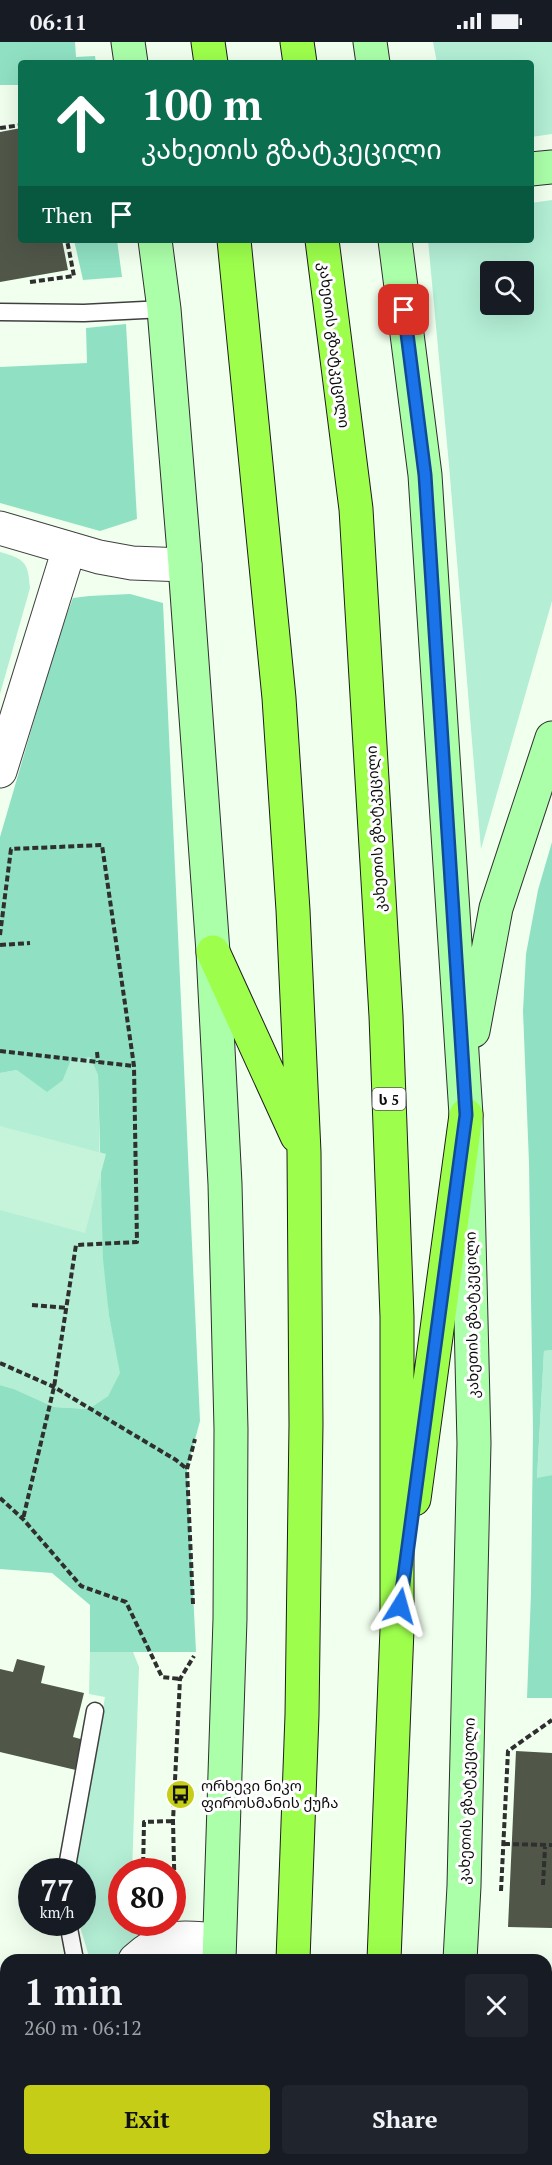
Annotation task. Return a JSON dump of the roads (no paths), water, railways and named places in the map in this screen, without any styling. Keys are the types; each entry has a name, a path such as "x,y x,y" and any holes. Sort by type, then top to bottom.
{"highway":[{"path":"208,42 211,60"},
{"path":"297,42 300,60"},
{"path":"234,243 279,698 293,910 304,1152 306,1424 302,1703 293,1954"},
{"name":"კახეთის გზატკეცილი","path":"322,243 356,509 386,1016 398,1317 397,1629 384,1954"},
{"path":"213,952 304,1152"},
{"path":"397,1629 466,1115"}],"street":[{"path":"128,42 131,60"},
{"path":"370,42 373,60"},
{"path":"534,169 552,167"},
{"path":"141,1954 163,1940 176,1938 219,1950 230,1619 231,1429 225,1184 213,952 185,565 164,309 155,243"},
{"name":"კახეთის გზატკეცილი","path":"395,243 425,475 466,1115 474,1443 464,1886 460,1954"},
{"path":"0,528 69,549 132,563 185,565"},
{"path":"0,771 69,549"},
{"path":"464,1080 496,908 552,738"}],"lane":[{"path":"0,312 84,313 164,309"},
{"path":"69,1858 95,1711"},
{"path":"70,1936 74,1954"}],"place":[{"name":"ორხევი ნიკო ფიროსმანის ქუჩა","path":"180,1794"}]}
